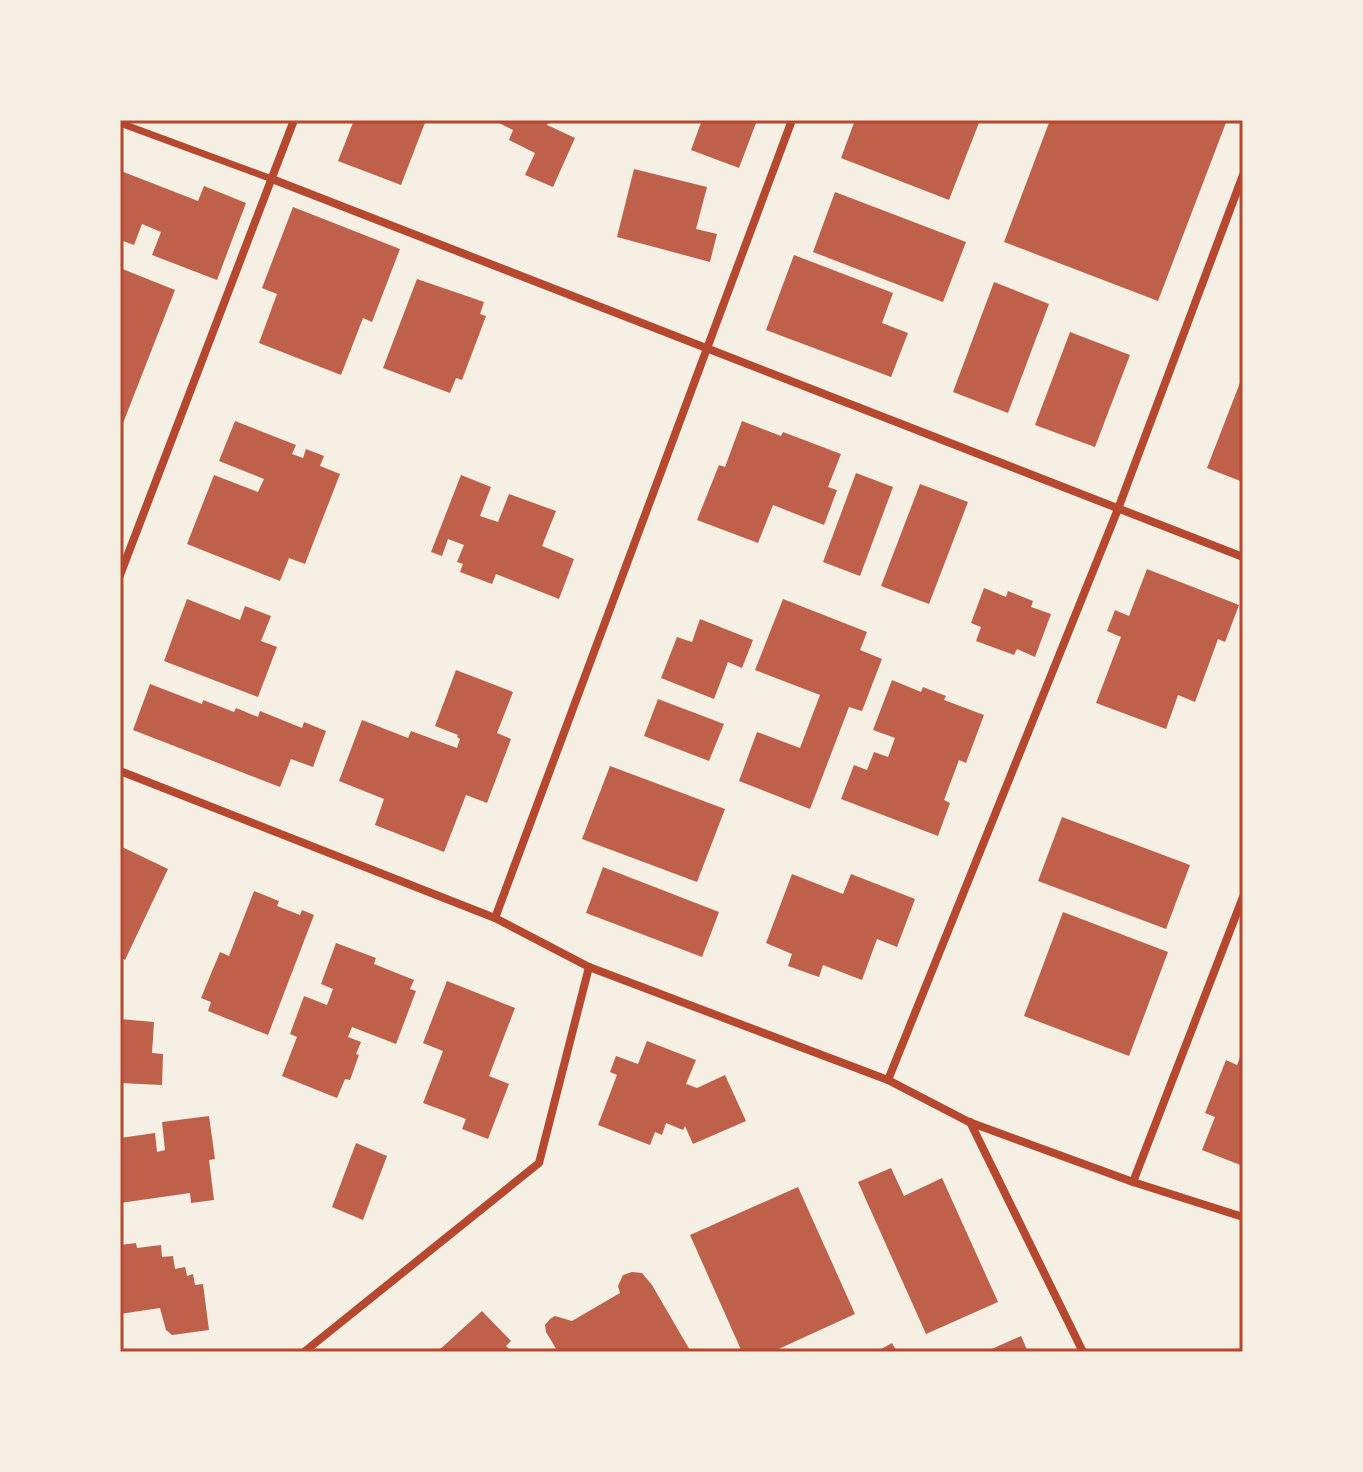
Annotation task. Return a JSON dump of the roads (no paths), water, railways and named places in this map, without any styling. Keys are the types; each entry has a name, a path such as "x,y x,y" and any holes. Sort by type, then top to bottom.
{"street":[{"path":"120,575 294,120"},
{"path":"495,918 792,120"},
{"path":"120,123 272,179 1243,557"},
{"path":"888,1080 1118,509 1243,175"},
{"path":"120,771 495,918 589,967 888,1080 969,1122 1133,1182 1243,1217"},
{"path":"1133,1182 1243,897"},
{"path":"304,1352 539,1163 589,967"},
{"path":"969,1122 1083,1352"}]}
